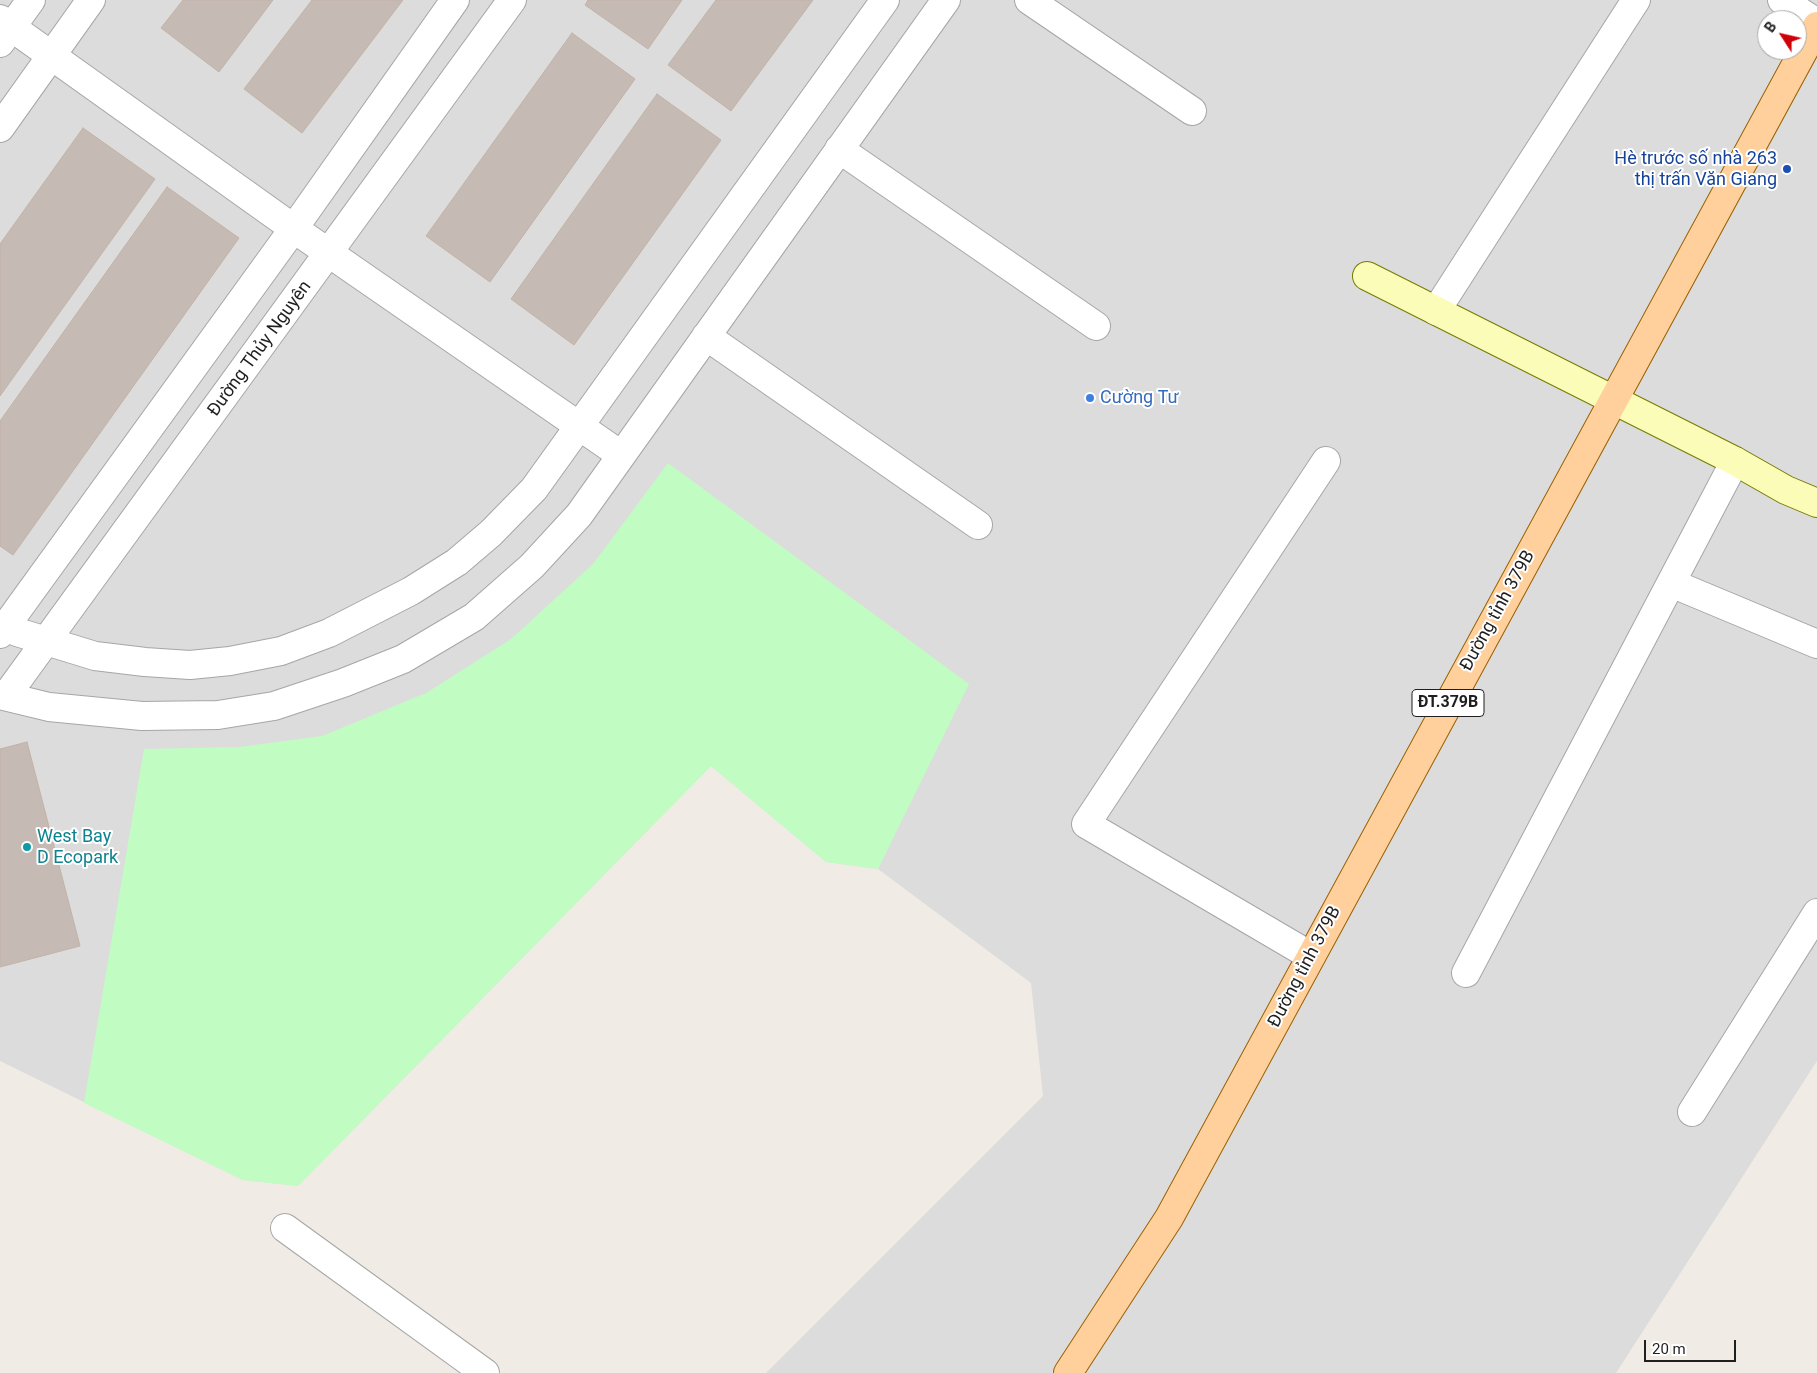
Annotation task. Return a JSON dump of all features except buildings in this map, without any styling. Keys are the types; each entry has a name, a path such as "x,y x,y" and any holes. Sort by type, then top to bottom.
{"main road":[{"name":"Đường tỉnh 379B","path":"1068,1373 1169,1218 1817,25"}],"street":[{"path":"31,0 4,29 52,55 329,253 621,455"},
{"path":"0,128 91,0"},
{"path":"455,0 294,228 2,629 94,656 190,665 230,661 281,652 329,633 411,591 457,562 491,533 534,489 885,0"},
{"name":"Đường Thủy Nguyên","path":"3,696 47,641 512,0"},
{"path":"3,696 49,707 132,715 218,715 274,706 343,684 403,659 474,617 532,566 579,515 946,0"},
{"path":"1029,0 1192,111"},
{"path":"1436,311 1636,0"},
{"path":"1782,0 1817,25"},
{"path":"839,149 1096,326"},
{"path":"1366,276 1735,461 1786,490 1817,503"},
{"path":"706,336 978,524"},
{"path":"1310,956 1086,824 1326,461"},
{"path":"1466,973 1735,461"},
{"path":"1671,583 1817,644"},
{"path":"1692,1112 1817,913"},
{"path":"284,1228 485,1373"}],"shaded area":[{"path":"0,0 1817,0 1817,1061 1616,1373 766,1373 1043,1096 1031,983 878,869 826,862 711,766 298,1186 243,1180 0,1061"}],"green space":[{"path":"668,463 969,684 878,869 826,862 711,766 298,1186 243,1180 84,1103 144,749 239,747 322,736 426,693 511,639 593,564"}],"place":[{"name":"Hè trước số nhà 263 thị trấn Văn Giang","path":"1787,169"},
{"name":"Cường Tư","path":"1090,398"},
{"name":"West Bay D Ecopark","path":"27,847"}]}
